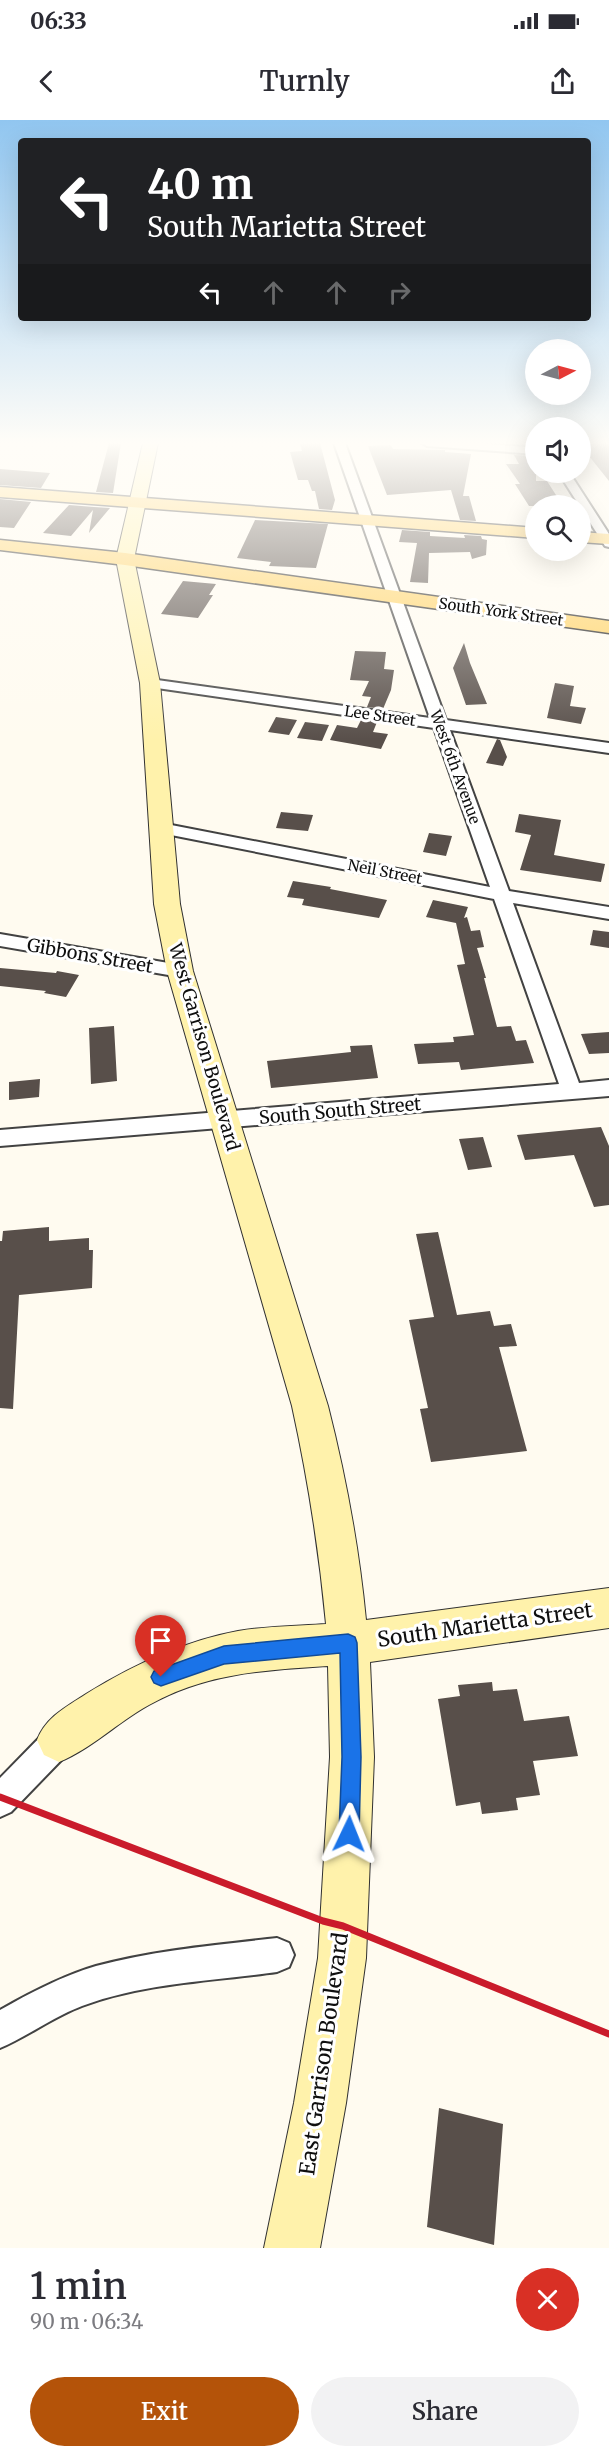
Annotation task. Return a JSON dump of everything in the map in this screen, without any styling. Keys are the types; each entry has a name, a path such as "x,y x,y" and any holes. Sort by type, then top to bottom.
{"main road":[{"name":"West Garrison Boulevard","path":"128,542 125,559 150,684 167,904 180,971 310,1406 327,1477 339,1548 348,1643"},
{"name":"South York Street","path":"0,545 125,559 609,627"},
{"name":"South Marietta Street","path":"59,1740 99,1710 140,1686 182,1668 224,1655 348,1643 609,1608"},
{"name":"East Garrison Boulevard","path":"292,2248 320,2103 342,1958 352,1757 348,1643"}],"street":[{"name":"West 6th Avenue","path":"374,542 572,1091"},
{"name":"Lee Street","path":"150,684 609,748"},
{"name":"Neil Street","path":"161,828 501,895 609,913"},
{"name":"Gibbons Street","path":"0,940 180,971"},
{"name":"South South Street","path":"0,1138 609,1088"},
{"path":"0,1801 59,1740"},
{"path":"0,2030 42,2006 93,1985 145,1973 277,1955"}],"building":[{"path":"244,542 323,542 316,568 269,566 271,562 237,558"},
{"path":"405,542 487,542 486,555 472,559 470,552 429,553 428,583 410,582 417,543"},
{"path":"183,581 216,584 209,595 213,595 198,618 161,614"},
{"path":"464,643 487,704 466,705 453,668"},
{"path":"355,651 386,652 384,669 394,670 391,690 383,709 367,707 371,697 362,696 369,681 350,680"},
{"path":"555,683 574,686 570,706 586,708 581,724 547,718"},
{"path":"276,717 297,720 289,735 268,732"},
{"path":"361,720 377,722 373,732 388,734 381,749 330,740 337,725 357,728"},
{"path":"305,722 329,725 322,741 297,738"},
{"path":"497,739 500,740 507,757 503,766 486,763"},
{"path":"281,812 313,815 308,831 276,828"},
{"path":"519,814 561,820 554,855 605,864 601,882 520,870 531,835 515,832"},
{"path":"429,833 452,836 446,856 423,852"},
{"path":"293,881 387,900 379,918 302,905 304,899 287,897"},
{"path":"433,900 468,907 464,918 467,917 471,931 480,930 484,947 477,948 497,1027 511,1026 516,1041 526,1040 534,1063 461,1070 459,1062 418,1064 414,1044 454,1042 453,1037 474,1035 457,965 465,964 456,923 426,917"},
{"path":"593,930 609,932 609,948 590,945"},
{"path":"0,968 56,973 57,971 79,975 66,997 44,993 46,991 0,986"},
{"path":"114,1026 117,1081 91,1084 89,1028"},
{"path":"609,1032 609,1053 589,1054 581,1034"},
{"path":"372,1045 378,1078 271,1088 267,1061 351,1052 350,1046"},
{"path":"40,1079 39,1097 9,1100 9,1082"},
{"path":"601,1127 609,1146 609,1205 594,1207 574,1155 525,1160 517,1135"},
{"path":"483,1137 492,1167 468,1170 459,1139"},
{"path":"49,1227 49,1241 89,1238 89,1250 93,1250 92,1288 19,1295 13,1409 0,1408 0,1241 2,1241 3,1231"},
{"path":"438,1232 457,1315 490,1311 494,1326 511,1324 517,1346 499,1347 527,1451 431,1462 420,1409 428,1408 409,1320 434,1317 416,1234"},
{"path":"492,1682 493,1691 517,1689 524,1721 569,1716 578,1756 533,1761 540,1795 516,1798 518,1810 482,1814 480,1802 456,1806 438,1699 460,1696 458,1685"},
{"path":"439,2108 503,2124 494,2245 427,2227"}],"railway":[{"path":"0,1797 323,1921 343,1926 609,2034"}],"route":[{"path":"161,1677 224,1655 348,1643 352,1757 349,1834"}]}
